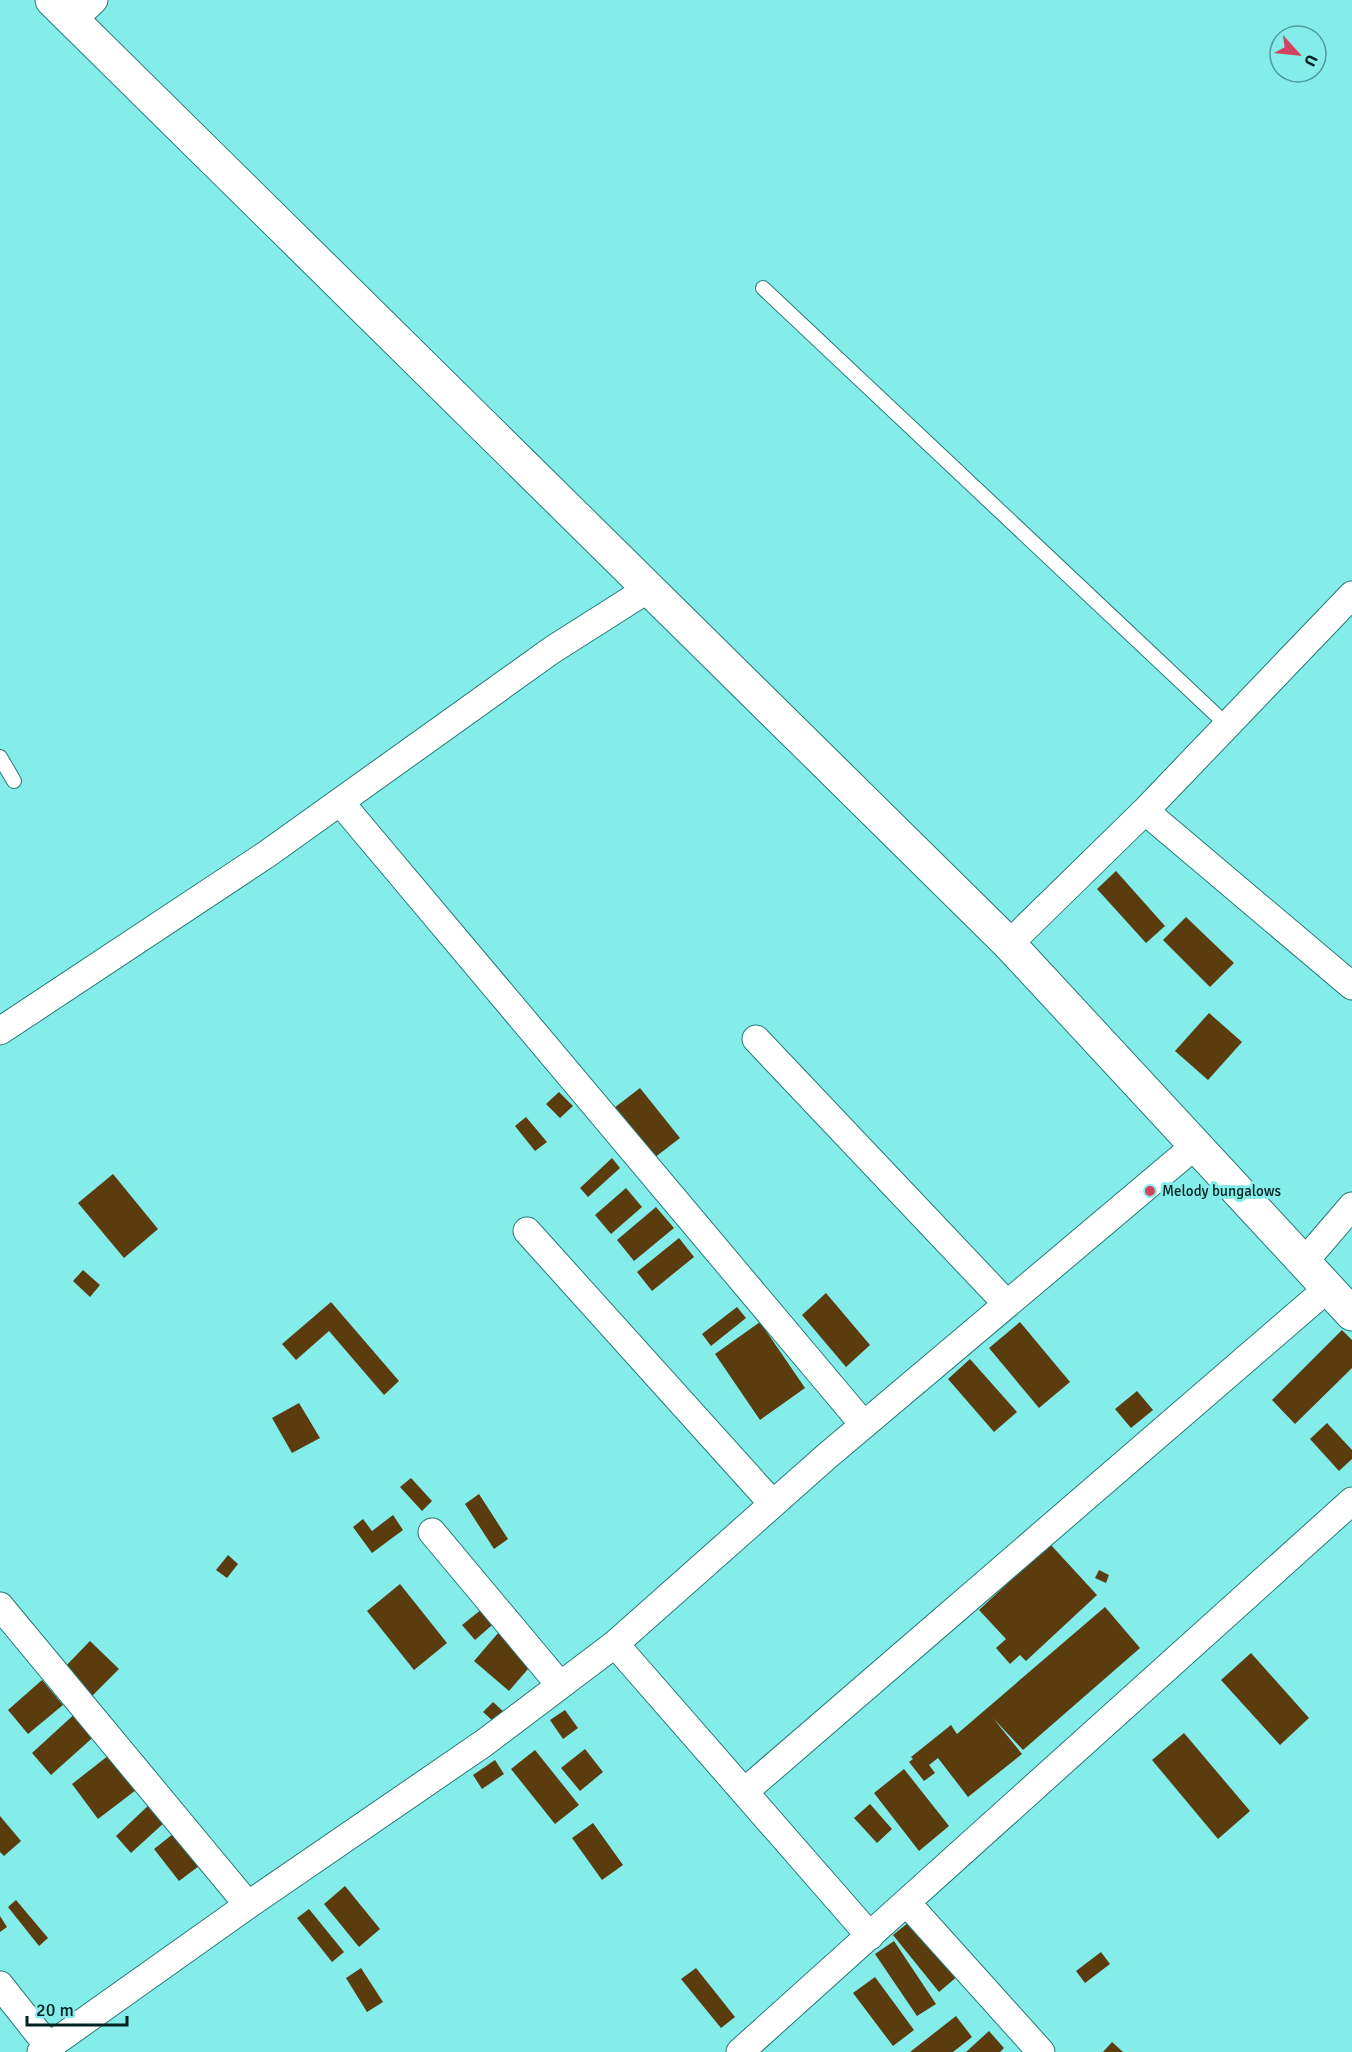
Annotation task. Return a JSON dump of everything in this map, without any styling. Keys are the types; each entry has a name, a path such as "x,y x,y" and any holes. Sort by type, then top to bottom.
{"street":[{"path":"73,7 648,589 1009,944 1197,1144 1352,1314"},
{"path":"0,1031 267,854 552,650 648,589"},
{"path":"1009,944 1145,811 1352,595"},
{"path":"340,801 864,1425"},
{"path":"1145,811 1352,986"},
{"path":"756,1040 1007,1304"},
{"path":"0,1985 45,2049 248,1905 484,1743 615,1644 864,1425 1197,1144"},
{"path":"1304,1262 1352,1206"},
{"path":"527,1231 773,1504"},
{"path":"744,1792 1328,1288"},
{"path":"745,2051 1352,1501"},
{"path":"432,1532 560,1685"},
{"path":"0,1606 248,1905"},
{"path":"615,1644 870,1936"},
{"path":"907,1903 1041,2052"}],"lane":[{"path":"763,288 1228,726"},
{"path":"0,757 14,781"}],"building":[{"path":"1116,871 1165,926 1146,943 1097,889"},
{"path":"1186,917 1234,963 1210,987 1163,940"},
{"path":"1209,1013 1242,1042 1208,1080 1175,1051"},
{"path":"640,1088 680,1138 654,1158 614,1108"},
{"path":"559,1092 573,1106 560,1118 546,1104"},
{"path":"526,1117 547,1142 535,1151 515,1126"},
{"path":"612,1158 620,1168 588,1197 580,1188"},
{"path":"113,1174 158,1229 124,1258 78,1203"},
{"path":"626,1188 642,1207 611,1234 595,1215"},
{"path":"656,1207 674,1228 634,1261 617,1240"},
{"path":"679,1238 694,1257 652,1291 637,1272"},
{"path":"83,1270 100,1285 90,1297 73,1281"},
{"path":"826,1293 870,1345 846,1367 802,1315"},
{"path":"331,1302 399,1381 384,1395 329,1331 296,1360 282,1344"},
{"path":"737,1307 746,1318 711,1346 702,1334"},
{"path":"760,1322 805,1388 760,1420 715,1354"},
{"path":"1020,1322 1070,1382 1039,1408 989,1348"},
{"path":"1342,1330 1352,1340 1352,1368 1295,1424 1272,1400"},
{"path":"970,1359 1017,1412 994,1432 948,1379"},
{"path":"1137,1391 1153,1410 1131,1428 1115,1409"},
{"path":"299,1403 320,1438 292,1453 272,1418"},
{"path":"1327,1423 1352,1450 1352,1459 1339,1471 1310,1439"},
{"path":"411,1478 432,1501 422,1511 400,1487"},
{"path":"479,1494 508,1539 494,1549 465,1504"},
{"path":"393,1515 403,1530 372,1553 353,1527 363,1519 372,1531"},
{"path":"1050,1544 1097,1595 1026,1661 1020,1655 1010,1664 996,1648 1006,1639 979,1610"},
{"path":"228,1555 238,1564 227,1578 216,1570"},
{"path":"1099,1570 1109,1575 1106,1583 1095,1578"},
{"path":"400,1584 447,1643 414,1670 367,1611"},
{"path":"487,1605 499,1619 475,1640 462,1625"},
{"path":"1105,1607 1140,1648 1023,1750 993,1718 1022,1754 968,1797 938,1758 929,1765 935,1773 924,1781 909,1762 913,1759 911,1757 951,1725 957,1734"},
{"path":"499,1632 534,1662 509,1691 474,1661"},
{"path":"90,1641 119,1669 91,1697 63,1669"},
{"path":"1251,1653 1309,1718 1280,1745 1221,1680"},
{"path":"42,1680 63,1705 28,1734 8,1710"},
{"path":"493,1702 504,1712 494,1722 483,1712"},
{"path":"79,1710 99,1732 51,1775 32,1753"},
{"path":"565,1710 578,1728 563,1739 550,1720"},
{"path":"1184,1733 1250,1811 1218,1839 1152,1760"},
{"path":"585,1749 603,1772 580,1791 561,1768"},
{"path":"535,1750 579,1805 555,1824 511,1769"},
{"path":"113,1752 140,1787 98,1819 72,1784"},
{"path":"495,1760 504,1774 482,1789 473,1775"},
{"path":"904,1769 949,1826 919,1851 874,1793"},
{"path":"150,1804 165,1822 131,1853 116,1836"},
{"path":"870,1804 892,1829 877,1843 854,1818"},
{"path":"0,1816 21,1841 4,1856 0,1852"},
{"path":"593,1823 623,1865 602,1880 572,1838"},
{"path":"178,1830 203,1863 179,1881 154,1849"},
{"path":"345,1886 380,1929 359,1947 324,1904"},
{"path":"16,1900 48,1938 39,1946 8,1907"},
{"path":"309,1909 344,1952 332,1962 297,1918"},
{"path":"0,1916 7,1927 0,1932"},
{"path":"914,1918 959,1975 939,1992 893,1935"},
{"path":"894,1941 936,2004 917,2016 875,1954"},
{"path":"1101,1952 1110,1964 1085,1983 1076,1971"},
{"path":"361,1968 383,2002 367,2012 346,1978"},
{"path":"696,1968 735,2017 721,2028 681,1979"},
{"path":"875,1977 914,2030 893,2046 853,1993"},
{"path":"956,2016 972,2037 953,2052 910,2052"},
{"path":"989,2031 1004,2048 1000,2052 966,2052"},
{"path":"1112,2042 1123,2052 1103,2052"}],"place":[{"name":"Melody bungalows","path":"1150,1191"}]}
